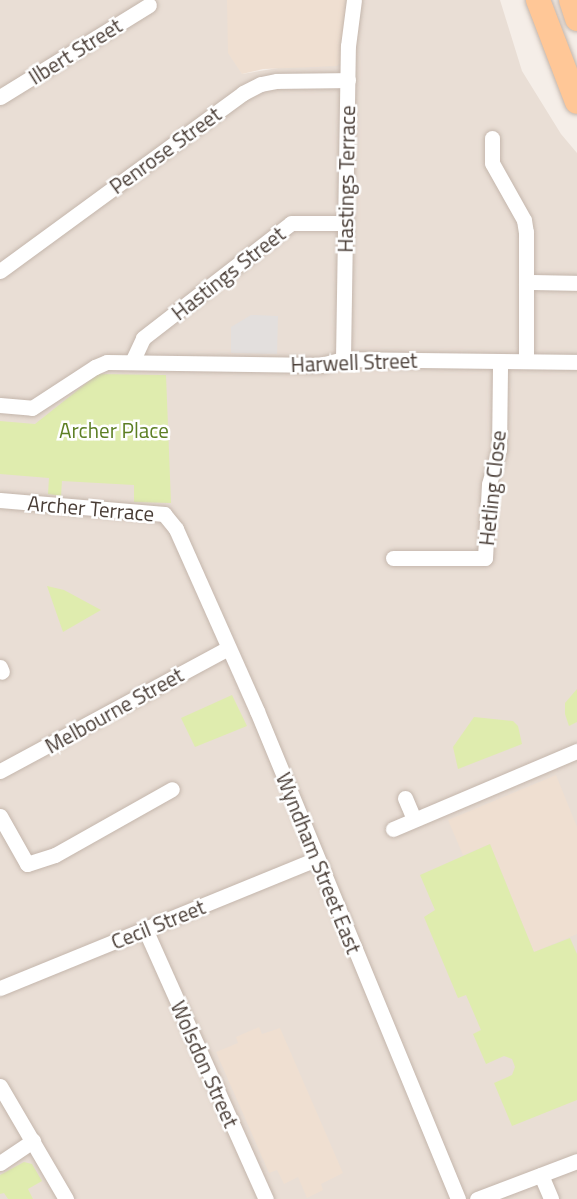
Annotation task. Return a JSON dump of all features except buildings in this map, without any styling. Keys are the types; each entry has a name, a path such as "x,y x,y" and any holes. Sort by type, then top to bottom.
{"main road":[{"path":"538,0 577,102"},
{"path":"571,0 577,19"}],"street":[{"name":"Hastings Terrace","path":"343,359 348,46 354,0"},
{"name":"Ilbert Street","path":"0,97 149,5"},
{"name":"Penrose Street","path":"0,271 243,93 261,84 277,81 348,80"},
{"path":"492,138 492,163 524,220 526,361"},
{"name":"Hastings Street","path":"132,362 143,338 291,223 344,223"},
{"path":"526,282 577,283"},
{"name":"Harwell Street","path":"0,405 32,408 95,367 107,362 321,365 343,359 577,362"},
{"name":"Hetling Close","path":"393,558 485,558 489,484 499,450 500,362"},
{"name":"Archer Terrace","path":"0,500 164,514 176,529"},
{"name":"Wyndham Street East","path":"176,529 266,732 316,859 458,1199"},
{"name":"Melbourne Street","path":"0,771 228,648"},
{"path":"393,829 577,751"},
{"path":"0,816 27,864 55,855 172,789"},
{"path":"405,798 414,819"},
{"name":"Cecil Street","path":"0,987 316,859"},
{"name":"Wolsdon Street","path":"145,929 266,1199"},
{"path":"0,1086 66,1199"},
{"path":"0,1163 33,1141"},
{"path":"477,1199 577,1161"},
{"path":"541,1175 550,1199"}],"shaded area":[{"path":"0,0 227,0 242,74 345,57 345,0 500,0 522,71 561,134 577,153 577,1199 0,1199"},
{"path":"227,0 345,0 345,57 337,66 263,69 242,74 228,53"},
{"path":"251,315 278,316 277,354 231,353 231,327"},
{"path":"556,775 577,827 577,934 534,952 490,844 463,855 448,820"},
{"path":"259,1027 262,1034 280,1028 343,1173 321,1184 323,1190 307,1198 298,1177 284,1184 277,1170 269,1173 216,1052 238,1043 236,1037"}],"green space":[{"name":"Archer Place","path":"98,374 166,375 171,503 134,502 134,485 62,481 61,496 48,494 49,478 0,474 0,421 35,424"},
{"path":"47,586 64,590 101,610 63,632"},
{"path":"577,689 577,722 569,726 565,714 565,703"},
{"path":"232,695 247,726 195,747 181,718"},
{"path":"474,717 513,721 518,726 522,744 458,769 453,747"},
{"path":"490,844 534,952 570,938 577,954 577,1100 512,1126 494,1083 512,1075 515,1067 512,1059 504,1056 486,1064 473,1034 481,1030 466,995 458,998 424,917 435,910 420,875"},
{"path":"24,1162 32,1164 42,1181 28,1189 33,1199 8,1199 4,1193 0,1194 0,1175"}]}
